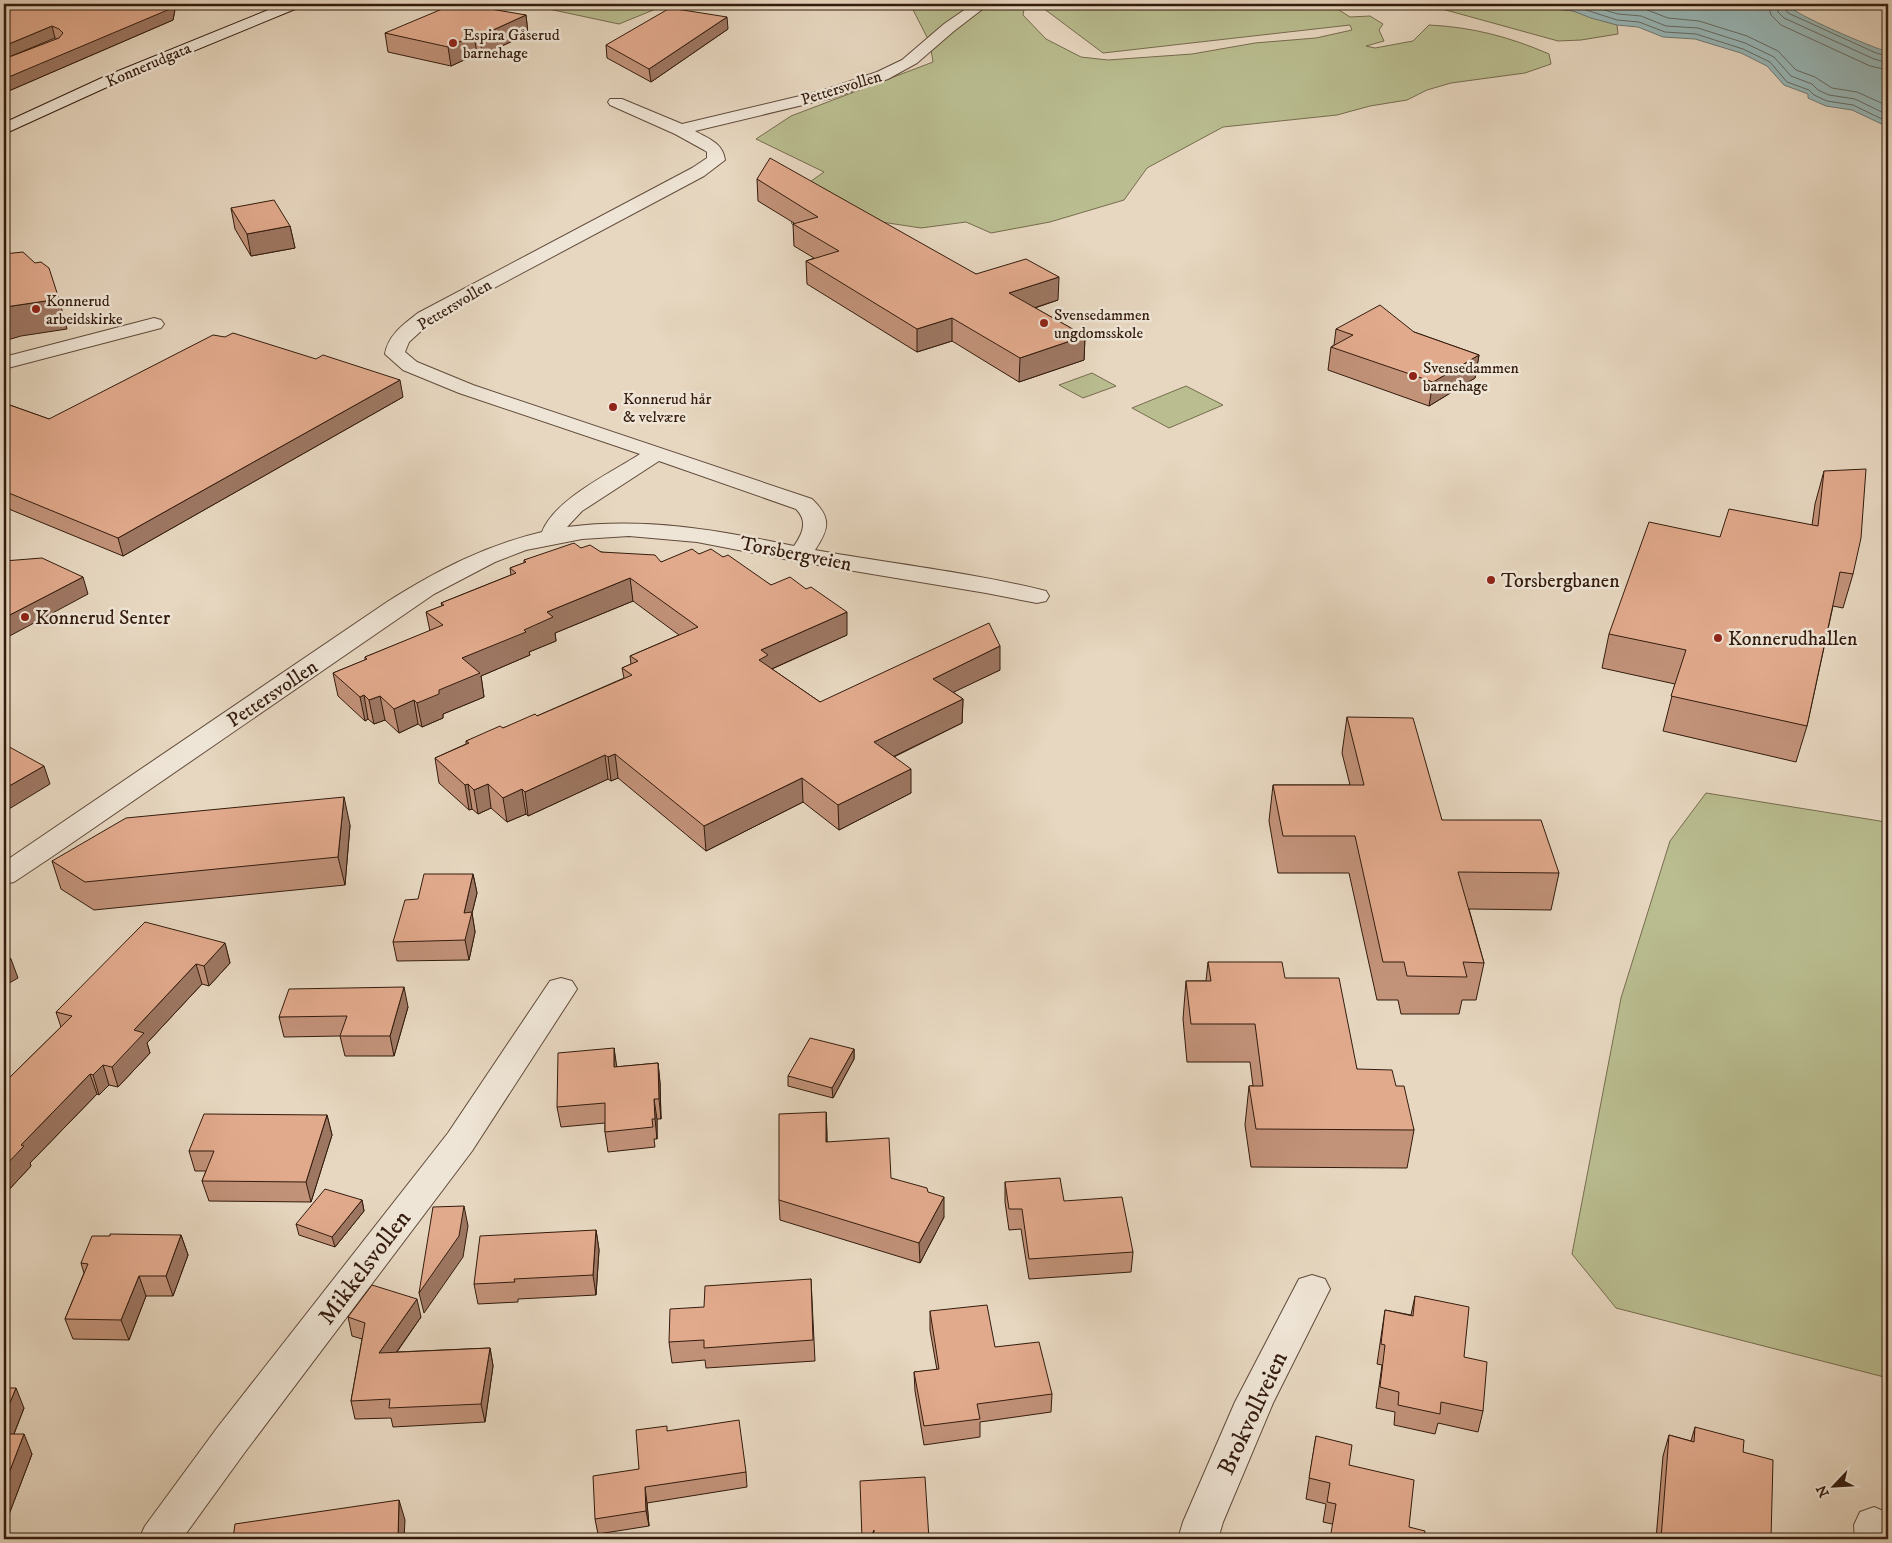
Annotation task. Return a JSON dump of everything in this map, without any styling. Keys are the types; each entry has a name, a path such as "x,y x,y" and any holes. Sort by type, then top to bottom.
{"street":[{"name":"Konnerudgata","path":"4,129 112,79 295,4"},
{"name":"Pettersvollen","path":"681,130 705,122 830,93 878,76 908,63 949,27 982,4"},
{"name":"Pettersvollen","path":"616,102 681,130 710,146 715,151 716,160 698,172 425,317 402,338 395,350 395,354 410,366 466,389 657,453"},
{"path":"4,363 154,324"},
{"path":"552,536 558,521 574,506 657,453 804,504 813,511 816,526 811,540 800,554"},
{"name":"Torsbergveien","path":"552,536 600,530 666,531 706,536 967,584 1007,589 1037,596"},
{"name":"Pettersvollen","path":"4,875 439,581 490,555 513,546 552,536"},
{"name":"Mikkelsvollen","path":"159,1539 232,1440 460,1142 561,989"},
{"name":"Brokvollveien","path":"1198,1539 1203,1522 1254,1402 1312,1289"}],"green space":[{"path":"525,4 668,4 619,24"},
{"path":"910,4 1025,4 1023,15 1046,39 1081,57 1108,60 1192,54 1255,43 1316,38 1352,30 1350,25 1103,53 1039,5 1330,4 1350,17 1370,16 1383,24 1379,30 1384,41 1366,46 1375,48 1413,41 1429,25 1445,26 1490,34 1520,43 1549,54 1551,64 1525,73 1451,83 1427,90 1407,100 1370,106 1337,115 1223,127 1147,168 1124,200 1050,222 991,233 966,222 921,228 875,221 799,230 791,223 804,209 807,184 824,172 756,139 791,116 933,62 930,43"},
{"path":"1424,4 1542,4 1574,11 1617,25 1618,34 1581,40 1558,41"},
{"path":"1092,373 1116,386 1083,398 1059,385"},
{"path":"1186,386 1223,405 1169,428 1132,408"},
{"path":"1706,793 1880,821 1888,824 1888,1378 1616,1308 1572,1254 1621,998 1670,841"}],"water":[{"path":"1542,4 1786,4 1818,23 1888,52 1888,127 1852,110 1826,106 1808,98 1808,94 1784,85 1767,66 1741,53 1695,39 1663,37 1638,27 1617,25 1573,11 1554,9"}],"building":[{"path":"171,4 170,9 4,79 4,59 59,38 63,33 52,26 4,46 4,5"},
{"path":"454,4 526,15 480,36 474,35 448,47 385,33"},
{"path":"670,8 727,17 649,69 606,45"},
{"path":"770,158 976,274 1026,259 1059,277 1009,293 1085,336 1020,358 952,318 917,329 806,261 839,251 793,224 818,217 757,179"},
{"path":"274,200 290,226 247,234 231,208"},
{"path":"23,252 35,263 41,262 49,268 59,299 4,308 4,254"},
{"path":"1380,305 1414,332 1479,355 1433,382 1331,347 1353,335 1336,329"},
{"path":"233,333 316,359 323,355 400,380 118,538 4,491 4,403 49,419 213,335 225,337"},
{"name":"Konnerudhallen","path":"1866,469 1861,538 1853,574 1840,572 1807,726 1671,696 1686,650 1609,634 1649,522 1720,537 1729,509 1818,526 1824,471"},
{"path":"574,543 581,548 590,545 601,552 655,555 661,562 692,549 699,554 711,549 723,557 728,555 771,585 790,577 806,589 811,587 847,612 761,650 768,655 759,660 820,702 989,623 1000,646 933,679 963,699 874,742 911,769 838,805 802,778 704,826 615,754 608,757 605,755 525,792 522,789 503,798 488,784 474,790 468,784 465,785 435,758 469,743 466,741 500,726 503,728 535,714 537,716 632,675 622,668 638,661 630,656 698,627 630,578 547,612 553,617 524,630 526,632 462,658 480,673 439,690 439,694 417,703 414,700 394,709 380,696 369,700 364,695 360,697 333,673 367,659 365,657 443,625 426,612 444,605 441,603 516,573 510,568 526,562 524,560"},
{"path":"42,558 83,577 4,618 4,561"},
{"path":"1347,717 1413,718 1442,820 1541,820 1559,873 1458,872 1484,963 1463,962 1467,977 1407,976 1404,962 1383,962 1355,836 1283,836 1273,785 1364,785"},
{"path":"4,744 44,766 4,789"},
{"path":"344,797 338,857 85,882 52,861 126,818"},
{"path":"424,874 473,874 464,913 472,912 465,940 393,942 405,900 418,899"},
{"path":"145,922 225,943 204,966 196,964 134,1030 144,1033 112,1067 103,1065 93,1075 90,1074 21,1145 24,1146 4,1167 4,1082 72,1016 56,1012"},
{"path":"4,951 11,959 4,963"},
{"path":"1208,962 1282,962 1285,978 1339,978 1357,1069 1392,1070 1396,1086 1404,1086 1414,1130 1256,1129 1249,1086 1263,1086 1255,1024 1191,1024 1186,981 1211,981"},
{"path":"404,987 390,1036 340,1036 347,1016 279,1017 289,989"},
{"path":"810,1038 854,1049 832,1088 788,1076"},
{"path":"614,1048 614,1067 658,1063 659,1099 654,1099 655,1119 652,1119 653,1127 605,1132 605,1103 557,1107 558,1053"},
{"path":"826,1112 826,1142 889,1138 891,1178 927,1188 928,1192 944,1197 919,1243 779,1200 779,1114"},
{"path":"204,1114 327,1115 306,1182 202,1181 214,1151 189,1151"},
{"path":"1060,1178 1064,1201 1122,1197 1133,1252 1029,1259 1022,1209 1009,1209 1005,1182"},
{"path":"325,1189 362,1200 332,1237 296,1224"},
{"path":"464,1206 459,1236 419,1293 433,1207"},
{"path":"596,1230 593,1275 514,1279 515,1282 474,1284 480,1236"},
{"path":"110,1234 181,1235 166,1276 139,1276 121,1320 65,1319 88,1264 81,1263 92,1236 110,1236"},
{"path":"811,1279 813,1340 704,1348 704,1340 669,1342 670,1309 704,1307 705,1286"},
{"path":"372,1285 417,1299 379,1353 490,1348 481,1404 389,1408 390,1399 351,1401 365,1323 348,1317"},
{"path":"1415,1296 1469,1307 1464,1357 1487,1362 1483,1411 1441,1402 1440,1414 1398,1405 1399,1392 1380,1387 1385,1345 1381,1344 1385,1310 1413,1316"},
{"path":"987,1305 995,1347 1039,1342 1052,1394 977,1404 980,1419 924,1426 914,1372 939,1369 930,1311"},
{"path":"4,1388 16,1388 4,1417"},
{"path":"739,1420 746,1472 645,1487 646,1511 595,1519 593,1476 639,1469 636,1430 667,1426 667,1431"},
{"path":"1695,1427 1744,1440 1743,1452 1773,1460 1771,1539 1661,1539 1669,1435 1694,1442"},
{"path":"4,1434 24,1434 4,1486"},
{"path":"1316,1436 1352,1445 1349,1465 1414,1480 1409,1527 1425,1531 1424,1539 1330,1539 1336,1504 1327,1502 1330,1483 1309,1478"},
{"path":"925,1477 929,1539 874,1539 874,1530 870,1539 862,1539 860,1481"},
{"path":"399,1500 398,1539 233,1539 235,1524"}],"place":[{"name":"Espira Gåserud barnehage","path":"453,43"},
{"name":"Konnerud arbeidskirke","path":"36,309"},
{"name":"Svensedammen ungdomsskole","path":"1044,323"},
{"name":"Svensedammen barnehage","path":"1413,376"},
{"name":"Konnerud hår & velvære","path":"613,407"},
{"name":"Torsbergbanen","path":"1491,580"},
{"name":"Konnerud Senter","path":"25,617"},
{"name":"Konnerudhallen","path":"1718,638"}]}
